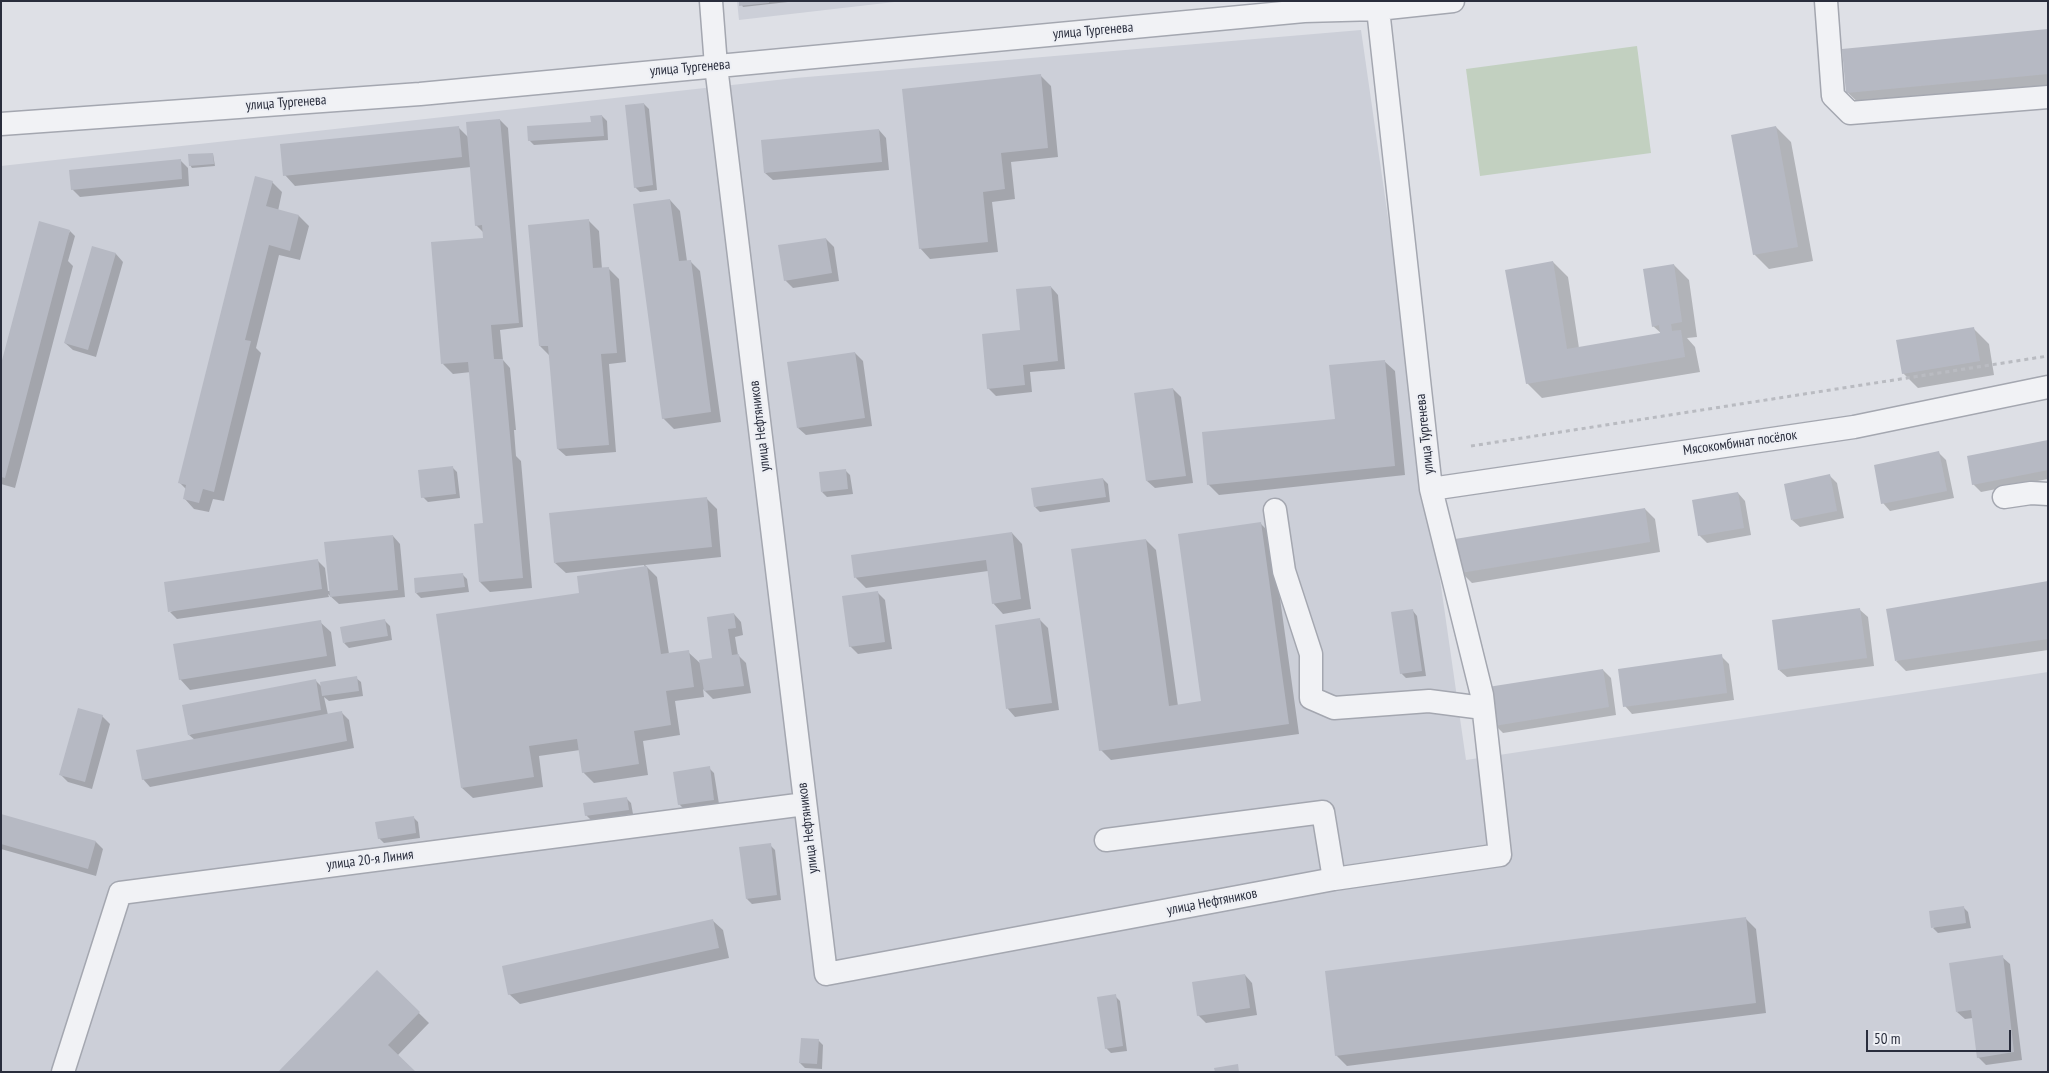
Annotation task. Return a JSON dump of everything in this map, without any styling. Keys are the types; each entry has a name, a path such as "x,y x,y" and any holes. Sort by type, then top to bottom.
{"street":[{"name":"улица Нефтяников","path":"711,1 716,66 826,974 1334,879 1500,855"},
{"name":"улица Тургенева","path":"1,124 420,94 1303,6 1378,9 1453,1"},
{"path":"1826,1 1833,96 1850,113 2048,97"},
{"name":"улица Тургенева","path":"1378,9 1431,489 1483,708 1500,855"},
{"name":"Мясокомбинат посёлок","path":"1431,489 1854,427 2046,381"},
{"path":"2004,497 2031,493 2048,494"},
{"path":"1275,510 1284,571 1311,654 1311,698 1334,708 1429,700 1483,708"},
{"name":"улица 20-я Линия","path":"64,1072 120,893 806,804"},
{"path":"1106,840 1323,812 1334,879"}],"path":[{"path":"1470,446 2048,356"}],"shaded area":[{"path":"737,1 903,1 739,20"},
{"path":"1361,30 1466,760 2048,672 2048,1072 1,1072 1,166 795,78"}],"green space":[{"path":"1637,46 1651,153 1480,176 1466,69"}],"building":[{"path":"739,1 769,1 769,3 739,6"},
{"path":"2048,29 2048,74 1846,93 1842,49"},
{"path":"1041,74 1048,148 1001,153 1005,189 983,192 988,242 919,249 902,89"},
{"path":"644,103 653,185 634,188 625,105"},
{"path":"602,115 604,136 528,141 527,126 591,122 590,116"},
{"path":"500,119 519,323 491,325 494,359 503,359 523,578 479,582 474,524 483,523 468,362 441,364 431,242 483,238 482,225 475,226 466,122"},
{"path":"459,126 462,157 283,176 280,144"},
{"path":"1776,126 1798,247 1753,255 1731,135"},
{"path":"879,129 882,162 764,173 761,140"},
{"path":"213,153 214,164 189,166 188,154"},
{"path":"181,159 182,179 71,190 69,170"},
{"path":"255,176 273,181 266,206 299,215 290,251 269,245 245,340 251,341 214,492 203,489 199,503 183,499 186,485 178,483"},
{"path":"670,199 679,261 691,260 711,412 662,419 633,204"},
{"path":"589,219 593,268 609,267 617,353 601,354 609,445 557,449 548,346 539,346 528,225"},
{"path":"39,221 70,230 5,478 1,477 1,364"},
{"path":"826,238 832,273 784,281 778,245"},
{"path":"92,246 116,253 88,350 64,343"},
{"path":"1553,261 1567,349 1660,333 1659,325 1652,327 1643,269 1674,264 1682,322 1671,324 1672,331 1681,330 1685,357 1526,384 1505,270"},
{"path":"1051,286 1058,361 1023,365 1025,385 987,389 982,334 1020,330 1016,289"},
{"path":"1974,327 1980,361 1902,374 1896,340"},
{"path":"855,352 865,418 797,428 787,362"},
{"path":"1385,360 1395,466 1207,485 1202,432 1335,419 1329,365"},
{"path":"1173,388 1186,476 1146,481 1134,393"},
{"path":"2048,440 2048,470 1972,485 1967,456"},
{"path":"1939,451 1947,491 1881,504 1874,465"},
{"path":"453,466 456,494 421,498 418,470"},
{"path":"846,469 848,489 821,492 819,472"},
{"path":"1830,474 1837,511 1791,520 1784,484"},
{"path":"1103,478 1106,497 1034,507 1031,488"},
{"path":"1738,492 1744,528 1698,536 1692,500"},
{"path":"707,497 712,547 554,563 549,513"},
{"path":"1645,508 1650,542 1460,573 1455,539"},
{"path":"1261,522 1289,724 1099,751 1071,549 1146,539 1169,706 1201,701 1178,534"},
{"path":"1012,532 1021,599 992,604 986,560 854,578 851,555"},
{"path":"393,535 398,590 330,597 324,542"},
{"path":"318,559 322,589 168,612 164,582"},
{"path":"647,566 661,654 689,650 694,687 666,691 671,725 634,731 639,764 582,773 577,739 529,746 534,777 461,788 436,614 579,593 577,576"},
{"path":"463,573 465,587 415,593 414,578"},
{"path":"2048,581 2048,639 1895,661 1886,609"},
{"path":"878,591 885,642 849,647 842,596"},
{"path":"1860,608 1867,658 1778,670 1772,620"},
{"path":"1413,609 1422,671 1400,674 1391,612"},
{"path":"734,613 736,628 728,629 732,655 739,654 744,686 704,691 699,660 712,658 707,617"},
{"path":"1040,618 1052,703 1006,709 995,625"},
{"path":"385,619 388,636 343,643 340,627"},
{"path":"321,620 327,656 179,680 173,644"},
{"path":"1722,654 1727,693 1623,707 1618,669"},
{"path":"1603,669 1609,707 1494,726 1488,687"},
{"path":"357,676 359,691 322,696 320,682"},
{"path":"316,679 321,710 188,735 182,705"},
{"path":"78,708 103,715 85,782 59,775"},
{"path":"342,711 347,741 142,780 136,750"},
{"path":"710,766 714,800 678,805 673,772"},
{"path":"627,797 629,810 585,816 583,803"},
{"path":"1,814 96,841 88,869 1,844"},
{"path":"414,816 416,833 378,839 375,822"},
{"path":"771,843 777,895 746,899 739,847"},
{"path":"1964,906 1966,923 1931,928 1929,911"},
{"path":"1746,917 1756,1003 1335,1056 1325,971"},
{"path":"713,919 719,948 508,995 502,966"},
{"path":"2003,955 2014,1052 1977,1058 1971,1010 1956,1012 1949,963"},
{"path":"377,970 420,1012 388,1045 416,1072 278,1072"},
{"path":"1245,974 1250,1008 1197,1016 1192,982"},
{"path":"1116,994 1123,1046 1105,1049 1097,997"},
{"path":"801,1038 819,1039 817,1064 799,1063"},
{"path":"1238,1064 1239,1072 1215,1072 1214,1068"}]}
